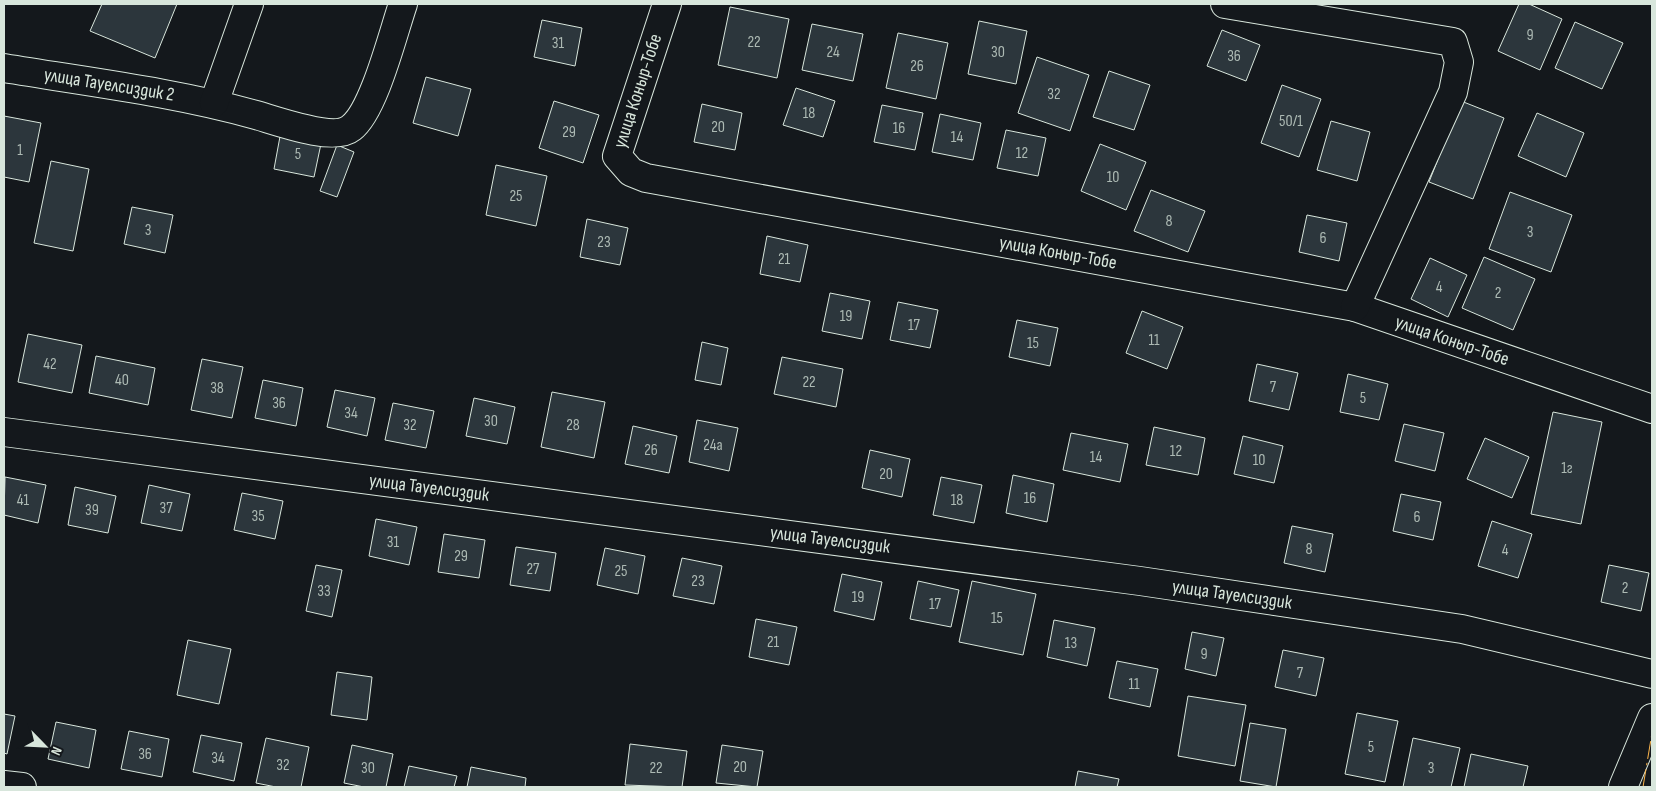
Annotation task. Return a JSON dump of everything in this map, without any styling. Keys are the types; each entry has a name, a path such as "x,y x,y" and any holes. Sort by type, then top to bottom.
{"street":[{"path":"214,103 249,4"},
{"name":"улица Тауелсиздик 2","path":"4,68 214,103 326,134 350,130 362,115 378,79 403,4"},
{"name":"улица Коныр-Тобе","path":"666,4 617,156 631,172 656,180 1355,308 1652,409"},
{"path":"1225,4 1453,42 1459,62 1453,92 1355,308"},
{"name":"улица Тауелсиздик","path":"4,432 1140,581 1462,629 1652,674"},
{"path":"1623,787 1652,718"},
{"path":"4,785 22,787"}],"building":[{"path":"102,4 177,4 155,58 90,31"},
{"path":"1519,4 1529,4 1562,19 1540,70 1498,51"},
{"path":"730,7 789,19 777,78 718,65"},
{"path":"542,20 582,28 575,66 534,57"},
{"path":"979,21 1027,31 1016,84 968,74"},
{"path":"1575,22 1623,43 1602,89 1555,68"},
{"path":"812,24 863,34 853,81 802,70"},
{"path":"1222,30 1260,45 1246,81 1207,66"},
{"path":"898,33 948,43 936,99 886,88"},
{"path":"1037,57 1089,75 1070,131 1018,113"},
{"path":"1109,71 1150,85 1134,130 1093,117"},
{"path":"426,77 471,89 458,136 413,123"},
{"path":"1282,85 1321,99 1299,157 1261,143"},
{"path":"796,88 835,101 823,137 783,125"},
{"path":"554,101 599,115 583,163 539,148"},
{"path":"1461,101 1504,118 1473,199 1429,182"},
{"path":"702,104 742,113 735,150 694,142"},
{"path":"882,105 923,113 915,150 874,142"},
{"path":"1537,113 1584,133 1566,177 1518,156"},
{"path":"940,114 981,123 973,160 932,152"},
{"path":"4,116 41,123 29,182 4,177"},
{"path":"1331,121 1370,132 1357,181 1317,170"},
{"path":"1006,130 1046,138 1038,176 997,168"},
{"path":"281,131 322,139 314,177 274,169"},
{"path":"1100,144 1146,162 1126,210 1081,191"},
{"path":"337,145 354,152 337,197 320,191"},
{"path":"51,161 89,169 73,251 34,243"},
{"path":"496,165 547,176 536,226 486,215"},
{"path":"1151,190 1205,211 1188,252 1134,231"},
{"path":"1510,192 1572,215 1551,272 1489,249"},
{"path":"132,207 173,215 165,253 124,244"},
{"path":"1307,215 1347,223 1339,261 1299,252"},
{"path":"587,219 628,228 620,265 580,257"},
{"path":"767,236 808,245 800,282 760,274"},
{"path":"1484,257 1535,279 1513,330 1462,308"},
{"path":"1430,258 1467,275 1448,317 1411,299"},
{"path":"830,293 870,301 862,339 822,331"},
{"path":"898,302 938,310 930,348 890,340"},
{"path":"1142,311 1183,327 1167,369 1126,353"},
{"path":"1017,320 1058,328 1050,366 1009,357"},
{"path":"28,334 82,345 72,393 18,382"},
{"path":"702,342 728,348 721,385 695,380"},
{"path":"96,356 155,368 148,405 89,393"},
{"path":"782,357 843,369 836,407 774,394"},
{"path":"202,359 243,367 232,418 191,410"},
{"path":"1257,364 1298,373 1289,410 1249,401"},
{"path":"1348,374 1388,384 1379,420 1340,412"},
{"path":"263,380 303,388 296,426 255,418"},
{"path":"335,390 375,398 367,436 327,427"},
{"path":"552,392 605,402 594,458 541,447"},
{"path":"474,398 515,407 507,444 466,436"},
{"path":"393,403 434,411 426,448 385,440"},
{"path":"1553,412 1602,422 1581,524 1531,514"},
{"path":"697,420 738,428 729,471 689,462"},
{"path":"1404,424 1444,433 1435,471 1395,461"},
{"path":"633,426 677,436 669,473 625,464"},
{"path":"1154,427 1205,438 1198,475 1146,465"},
{"path":"1071,433 1128,444 1120,482 1063,470"},
{"path":"1243,436 1283,446 1274,483 1234,474"},
{"path":"1485,438 1529,457 1512,498 1467,479"},
{"path":"870,450 910,459 902,497 862,488"},
{"path":"1013,475 1054,484 1047,522 1006,513"},
{"path":"5,477 46,485 38,523 4,515"},
{"path":"941,477 982,485 974,523 933,515"},
{"path":"149,485 190,494 182,531 141,523"},
{"path":"75,487 116,496 108,533 68,525"},
{"path":"242,493 283,501 275,539 234,530"},
{"path":"1401,494 1441,502 1433,540 1393,531"},
{"path":"376,519 417,527 409,565 369,556"},
{"path":"1492,521 1532,534 1518,578 1478,566"},
{"path":"1292,526 1333,534 1325,572 1284,563"},
{"path":"444,534 485,540 479,578 438,572"},
{"path":"516,547 556,553 550,591 510,585"},
{"path":"605,548 645,556 638,594 597,585"},
{"path":"682,558 722,566 714,604 673,596"},
{"path":"316,565 342,570 332,617 306,611"},
{"path":"1609,565 1649,573 1641,611 1601,602"},
{"path":"842,574 882,582 874,620 834,611"},
{"path":"918,581 959,590 951,627 910,619"},
{"path":"972,581 1036,594 1023,655 959,642"},
{"path":"756,619 797,627 789,665 749,657"},
{"path":"1054,620 1095,628 1087,666 1047,657"},
{"path":"1192,632 1224,638 1216,676 1185,669"},
{"path":"188,640 231,649 219,704 177,695"},
{"path":"1283,650 1324,658 1316,696 1275,687"},
{"path":"1117,661 1158,669 1150,707 1109,698"},
{"path":"337,672 372,677 367,720 331,715"},
{"path":"1188,696 1246,705 1235,766 1178,756"},
{"path":"1357,713 1398,721 1385,782 1345,774"},
{"path":"4,714 15,716 7,754 4,753"},
{"path":"56,722 96,730 89,768 48,759"},
{"path":"1250,723 1286,729 1276,787 1240,781"},
{"path":"129,731 169,739 162,777 121,769"},
{"path":"201,735 242,743 234,781 193,772"},
{"path":"266,738 309,747 301,787 276,787 256,783"},
{"path":"1413,738 1460,748 1451,787 1403,787"},
{"path":"630,744 687,751 682,787 625,785"},
{"path":"352,745 393,754 386,787 364,787 344,783"},
{"path":"722,745 763,751 757,787 716,783"},
{"path":"1471,754 1528,766 1523,787 1464,787"},
{"path":"409,766 457,776 454,787 404,787"},
{"path":"471,767 526,778 525,787 467,787"},
{"path":"1078,771 1119,779 1117,787 1075,787"}],"power":[{"path":"1643,787 1652,733"}]}
